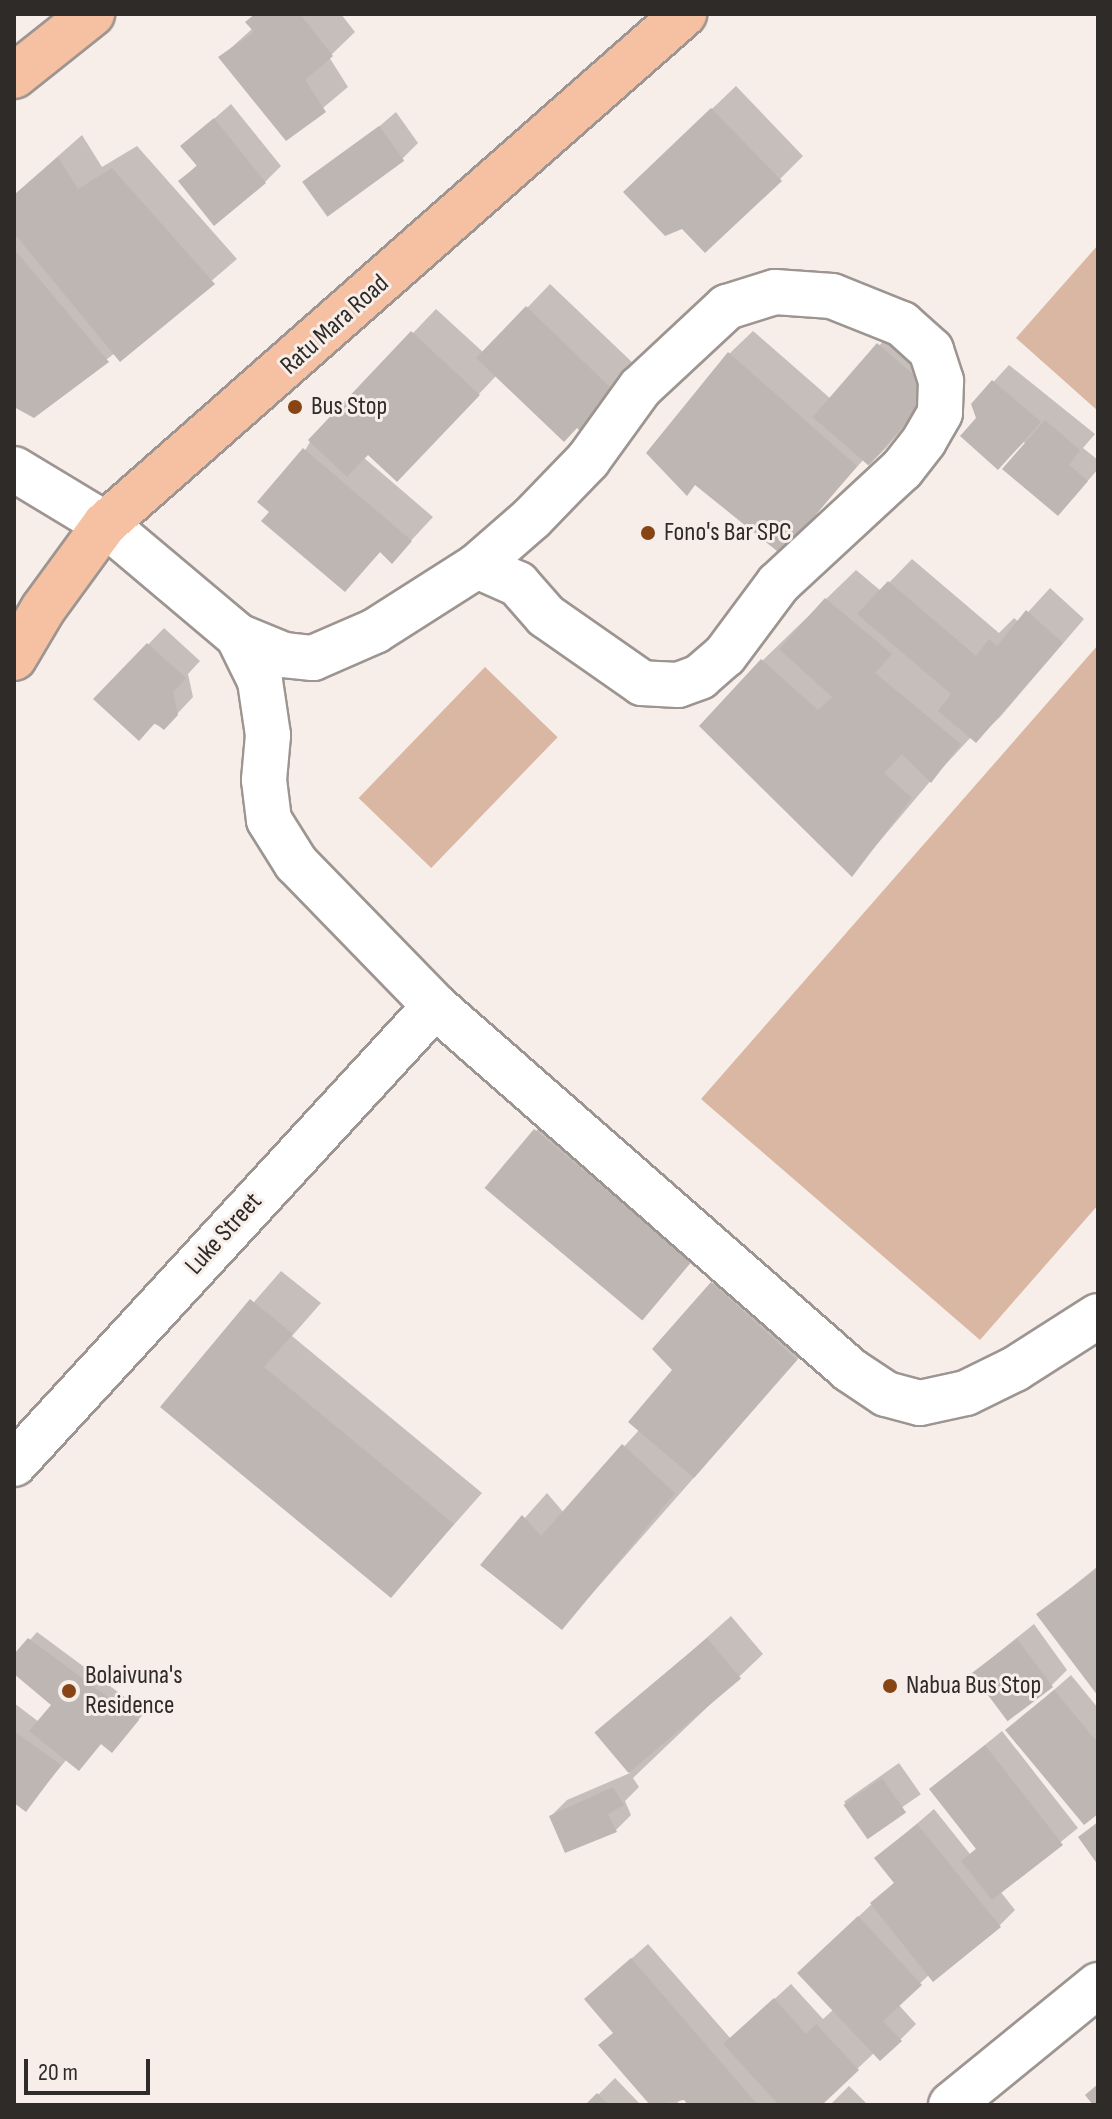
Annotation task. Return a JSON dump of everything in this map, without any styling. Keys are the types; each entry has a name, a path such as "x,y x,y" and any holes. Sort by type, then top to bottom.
{"highway":[{"path":"14,76 92,14"},
{"name":"Ratu Mara Road","path":"14,658 43,609 105,524 684,14"}],"street":[{"path":"14,469 105,524 238,636 284,655 313,658 375,631 477,566 541,509 588,460 640,388 727,307 775,292 832,296 902,324 931,350 941,381 940,413 924,441 902,469 778,584 725,655 700,677 678,685 642,683 546,616 518,584 477,566"},
{"path":"238,636 260,681 268,735 264,780 269,820 296,863 435,1006 850,1370 886,1394 920,1403 966,1393 1015,1369 1098,1316"},
{"name":"Luke Street","path":"14,1464 435,1006"},
{"path":"961,2102 1098,1985"}],"shaded area":[{"path":"1098,245 1098,411 1016,338"},
{"path":"1098,645 1098,1205 980,1340 701,1099"},
{"path":"485,667 558,737 431,868 359,798"}],"building":[{"path":"255,14 300,14 333,56 305,80 326,112 286,141 218,57 254,32 245,22"},
{"path":"711,108 782,181 705,253 682,229 665,236 623,192"},
{"path":"214,118 266,183 214,226 178,181 197,166 180,146"},
{"path":"379,126 404,161 327,217 302,182"},
{"path":"58,157 78,189 112,168 215,284 120,362 14,233 14,195"},
{"path":"14,249 109,362 34,418 14,407"},
{"path":"526,306 612,389 596,405 609,417 588,439 577,428 564,442 476,358"},
{"path":"411,331 480,395 397,482 368,455 347,477 308,440"},
{"path":"877,343 933,392 869,466 813,417"},
{"path":"728,352 857,466 782,555 695,485 687,496 646,453"},
{"path":"992,380 1041,422 998,470 960,436 976,418 971,404"},
{"path":"1045,420 1080,450 1069,465 1088,481 1058,516 1002,469"},
{"path":"303,448 412,541 392,564 380,552 345,592 261,521 269,512 257,502"},
{"path":"888,581 976,656 989,639 997,646 1026,610 1063,643 976,743 938,711 951,694 857,614"},
{"path":"825,598 892,654 875,673 961,744 931,783 902,754 884,773 912,798 852,877 699,726 761,659 818,710 832,697 779,649"},
{"path":"147,643 186,678 173,692 178,715 164,730 155,723 139,741 93,699"},
{"path":"534,1129 692,1261 642,1320 485,1188"},
{"path":"711,1282 797,1360 694,1478 628,1422 672,1370 652,1349"},
{"path":"250,1299 293,1334 264,1367 454,1524 391,1598 160,1407"},
{"path":"622,1444 675,1493 562,1630 480,1565 522,1515 541,1536"},
{"path":"1098,1568 1098,1696 1036,1614"},
{"name":"Bolaivuna's Residence","path":"28,1638 139,1720 112,1753 101,1744 79,1771 29,1731 51,1705 14,1674 14,1654"},
{"path":"707,1638 741,1679 628,1773 594,1732"},
{"path":"1017,1639 1053,1687 1008,1721 971,1673"},
{"path":"1054,1690 1098,1743 1098,1814 1084,1825 1005,1730"},
{"path":"14,1731 61,1765 26,1812 14,1803"},
{"path":"985,1745 1063,1845 992,1900 961,1861 976,1849 929,1789"},
{"path":"882,1778 906,1812 868,1839 843,1805"},
{"path":"613,1787 624,1805 608,1814 617,1832 565,1853 549,1816"},
{"path":"1098,1822 1098,1865 1078,1837"},
{"path":"917,1824 1001,1927 933,1982 870,1903 894,1883 874,1858"},
{"path":"858,1916 922,1985 883,2021 902,2041 880,2061 797,1973"},
{"path":"631,1958 758,2105 688,2105 684,2100 650,2105 598,2045 613,2033 584,1999"},
{"path":"774,1998 806,2034 816,2024 859,2070 822,2105 779,2105 723,2044"},
{"path":"1098,2084 1098,2105 1093,2105 1085,2095"},
{"path":"597,2093 609,2105 585,2105"}],"place":[{"name":"Bus Stop","path":"295,407"},
{"name":"Fono's Bar SPC","path":"648,533"},
{"name":"Nabua Bus Stop","path":"890,1686"},
{"name":"Bolaivuna's Residence","path":"69,1691"}]}
